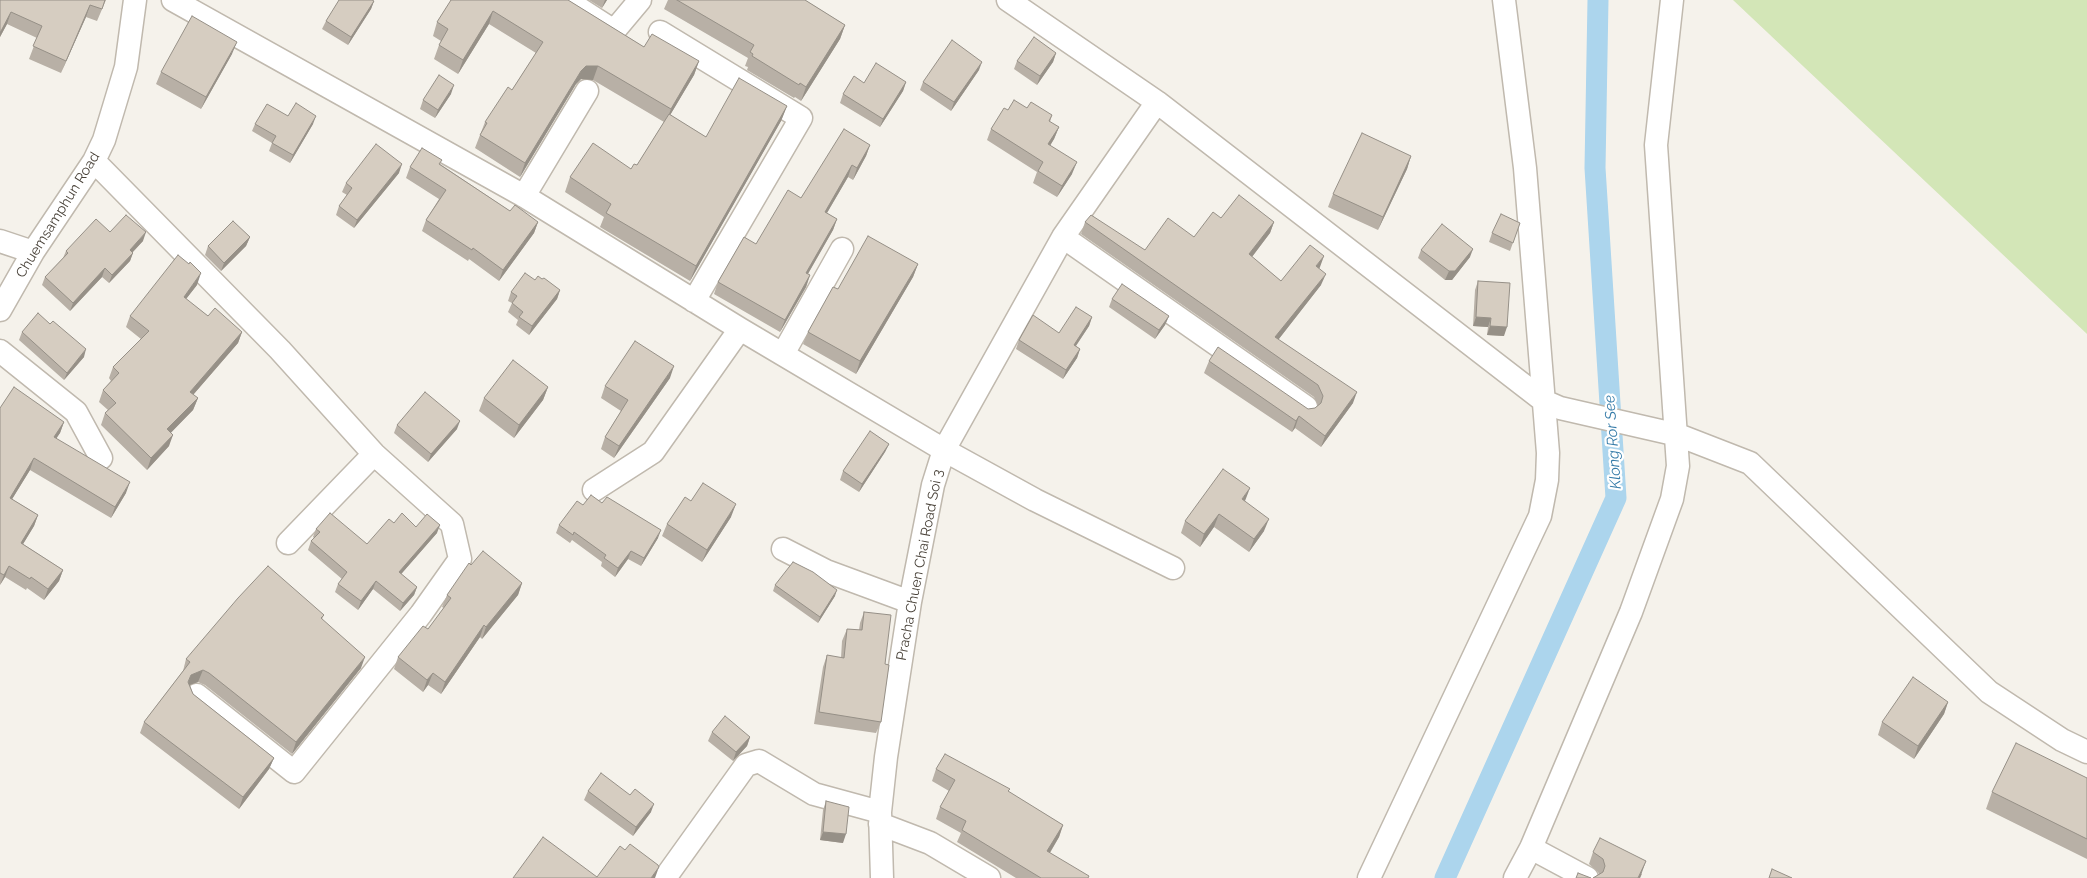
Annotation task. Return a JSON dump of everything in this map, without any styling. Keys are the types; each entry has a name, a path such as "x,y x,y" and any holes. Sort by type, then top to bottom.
{"street":[{"name":"Chuemsamphun Road","path":"0,310 33,252 94,161 104,140 126,67 135,0"},
{"path":"173,0 524,196 740,329 944,450 1035,500 1174,568"},
{"path":"566,0 614,31 640,0"},
{"path":"1008,0 1157,102 1552,404 1671,433 1750,463 1989,692 2062,740 2087,752"},
{"path":"1369,878 1540,516 1547,480 1552,404 1504,0"},
{"path":"1515,878 1531,848 1630,612 1672,499 1678,466 1671,433 1656,144 1672,0"},
{"path":"660,32 801,118 694,301"},
{"path":"524,196 587,91"},
{"name":"Pracha Chuen Chai Road Soi 3","path":"882,878 880,818 886,757 910,602 934,485 944,450 1063,237 1157,102"},
{"path":"94,161 280,350 374,454 452,524 460,560 421,614 294,772 197,695"},
{"path":"1063,237 1306,407"},
{"path":"0,241 33,252"},
{"path":"783,354 842,249"},
{"path":"594,490 653,452 740,329"},
{"path":"0,351 76,412 101,458"},
{"path":"288,543 374,454"},
{"path":"783,549 826,571 910,602"},
{"path":"665,878 746,765 759,761 814,794 880,818 930,843 989,878"},
{"path":"1531,848 1587,878"}],"green space":[{"path":"1733,0 2087,0 2087,334"}],"building":[{"path":"0,0 105,0 102,9 90,5 66,61 33,46 42,26 11,12 0,33"},
{"path":"339,0 374,1 351,37 326,21"},
{"path":"451,0 568,0 644,47 652,34 699,61 671,109 598,66 586,66 581,71 525,163 480,135 487,123 485,122 508,87 512,90 543,42 493,11 463,60 439,45 448,29 437,22"},
{"path":"677,0 805,0 845,25 806,87 800,83 799,85 752,56 753,54 750,52 754,45"},
{"path":"192,16 237,42 206,97 161,72"},
{"path":"1034,37 1056,53 1040,76 1017,61"},
{"path":"952,40 982,62 954,102 923,82"},
{"path":"876,63 906,82 883,119 843,94 854,76 864,83"},
{"path":"439,75 454,85 438,110 423,100"},
{"path":"739,78 787,106 696,266 606,213 611,204 570,177 593,143 631,169 634,164 637,165 669,114 706,137"},
{"path":"1014,100 1027,108 1031,102 1052,115 1049,121 1059,127 1048,144 1077,162 1062,186 1038,171 1043,162 991,129 1004,108 1008,110"},
{"path":"296,103 316,116 293,155 272,143 276,136 255,124 267,104 288,116"},
{"path":"844,129 870,145 857,168 852,165 825,212 837,219 806,273 810,275 785,320 718,282 744,237 756,244 788,190 801,198"},
{"path":"1362,133 1411,156 1383,217 1333,194"},
{"path":"376,144 402,164 357,220 339,206 352,188 346,183"},
{"path":"422,148 442,160 439,164 510,211 515,205 538,222 503,270 473,248 472,250 426,220 446,190 410,167"},
{"path":"1239,195 1274,222 1249,254 1281,281 1310,245 1324,256 1316,266 1326,274 1275,337 1357,392 1325,436 1299,416 1296,421 1209,361 1218,347 1308,409 1315,408 1321,403 1323,396 1318,385 1085,222 1091,215 1145,250 1168,218 1194,237 1213,212 1221,218"},
{"path":"1501,214 1520,223 1513,243 1492,233"},
{"path":"126,215 146,232 130,250 133,253 112,275 105,268 73,303 45,277 96,219 110,232"},
{"path":"233,221 250,237 224,263 208,246"},
{"path":"1442,224 1473,249 1455,271 1449,271 1421,250"},
{"path":"868,236 918,264 860,361 808,332 833,287 838,289"},
{"path":"178,255 189,264 190,262 201,273 184,297 208,316 215,308 242,332 190,392 198,398 167,429 173,435 151,458 105,413 116,403 103,390 119,373 113,367 149,331 130,316"},
{"path":"525,273 535,280 538,276 542,279 544,278 560,290 532,326 519,317 523,312 512,303 517,296 511,292"},
{"path":"1478,281 1510,283 1507,327 1490,326 1491,318 1476,317"},
{"path":"1122,284 1169,316 1159,330 1112,299"},
{"path":"1076,307 1092,317 1074,345 1080,349 1066,370 1019,340 1033,315 1059,333"},
{"path":"38,313 50,324 53,321 86,349 67,373 22,332"},
{"path":"635,341 674,366 619,446 605,437 628,400 605,386"},
{"path":"513,360 548,387 519,425 484,398"},
{"path":"14,387 64,422 54,437 130,482 115,507 34,458 10,498 38,515 21,543 63,570 48,589 31,577 30,579 9,566 4,575 0,573 0,408"},
{"path":"425,392 460,421 431,454 397,425"},
{"path":"870,431 889,444 862,484 843,471"},
{"path":"1223,469 1250,488 1242,499 1269,519 1254,539 1219,514 1204,534 1185,521"},
{"path":"703,483 736,504 707,550 667,524 685,497 691,501"},
{"path":"591,495 602,503 607,497 661,530 644,558 631,551 618,568 604,558 606,555 574,532 573,535 559,525 577,501 583,505"},
{"path":"330,513 367,544 389,519 394,523 402,513 416,527 427,514 440,525 399,572 417,587 403,603 376,581 361,601 338,584 347,572 311,541 320,532 316,529"},
{"path":"483,551 522,583 486,627 484,625 445,682 433,673 427,680 398,657 423,626 428,629 451,598 447,595 469,563 471,565"},
{"path":"793,562 813,572 837,590 820,617 775,585"},
{"path":"268,566 324,615 321,618 365,657 296,742 209,673 203,670 191,675 188,682 193,694 274,758 243,797 144,722 190,662 186,659"},
{"path":"864,612 891,615 885,664 889,665 881,722 819,712 827,655 844,658 847,629 862,630"},
{"path":"1913,677 1948,702 1918,746 1882,722"},
{"path":"725,716 750,737 736,752 712,732"},
{"path":"2016,743 2087,778 2087,839 1992,792"},
{"path":"945,754 1010,789 1008,791 1063,825 1047,851 1089,876 1088,878 1041,878 962,830 966,821 940,807 955,780 936,769"},
{"path":"601,773 630,795 635,789 654,804 636,827 588,791"},
{"path":"826,801 849,807 846,834 823,832"},
{"path":"543,837 597,877 620,846 625,850 630,844 659,867 651,878 513,878"},
{"path":"1600,838 1646,861 1638,878 1593,878 1603,872 1605,866 1603,859 1593,852"},
{"path":"1772,869 1792,878 1769,878"},
{"path":"1578,873 1591,878 1576,878"}],"waterway":[{"name":"Klong Ror See","path":"1445,878 1616,498 1595,168 1598,0"}]}
